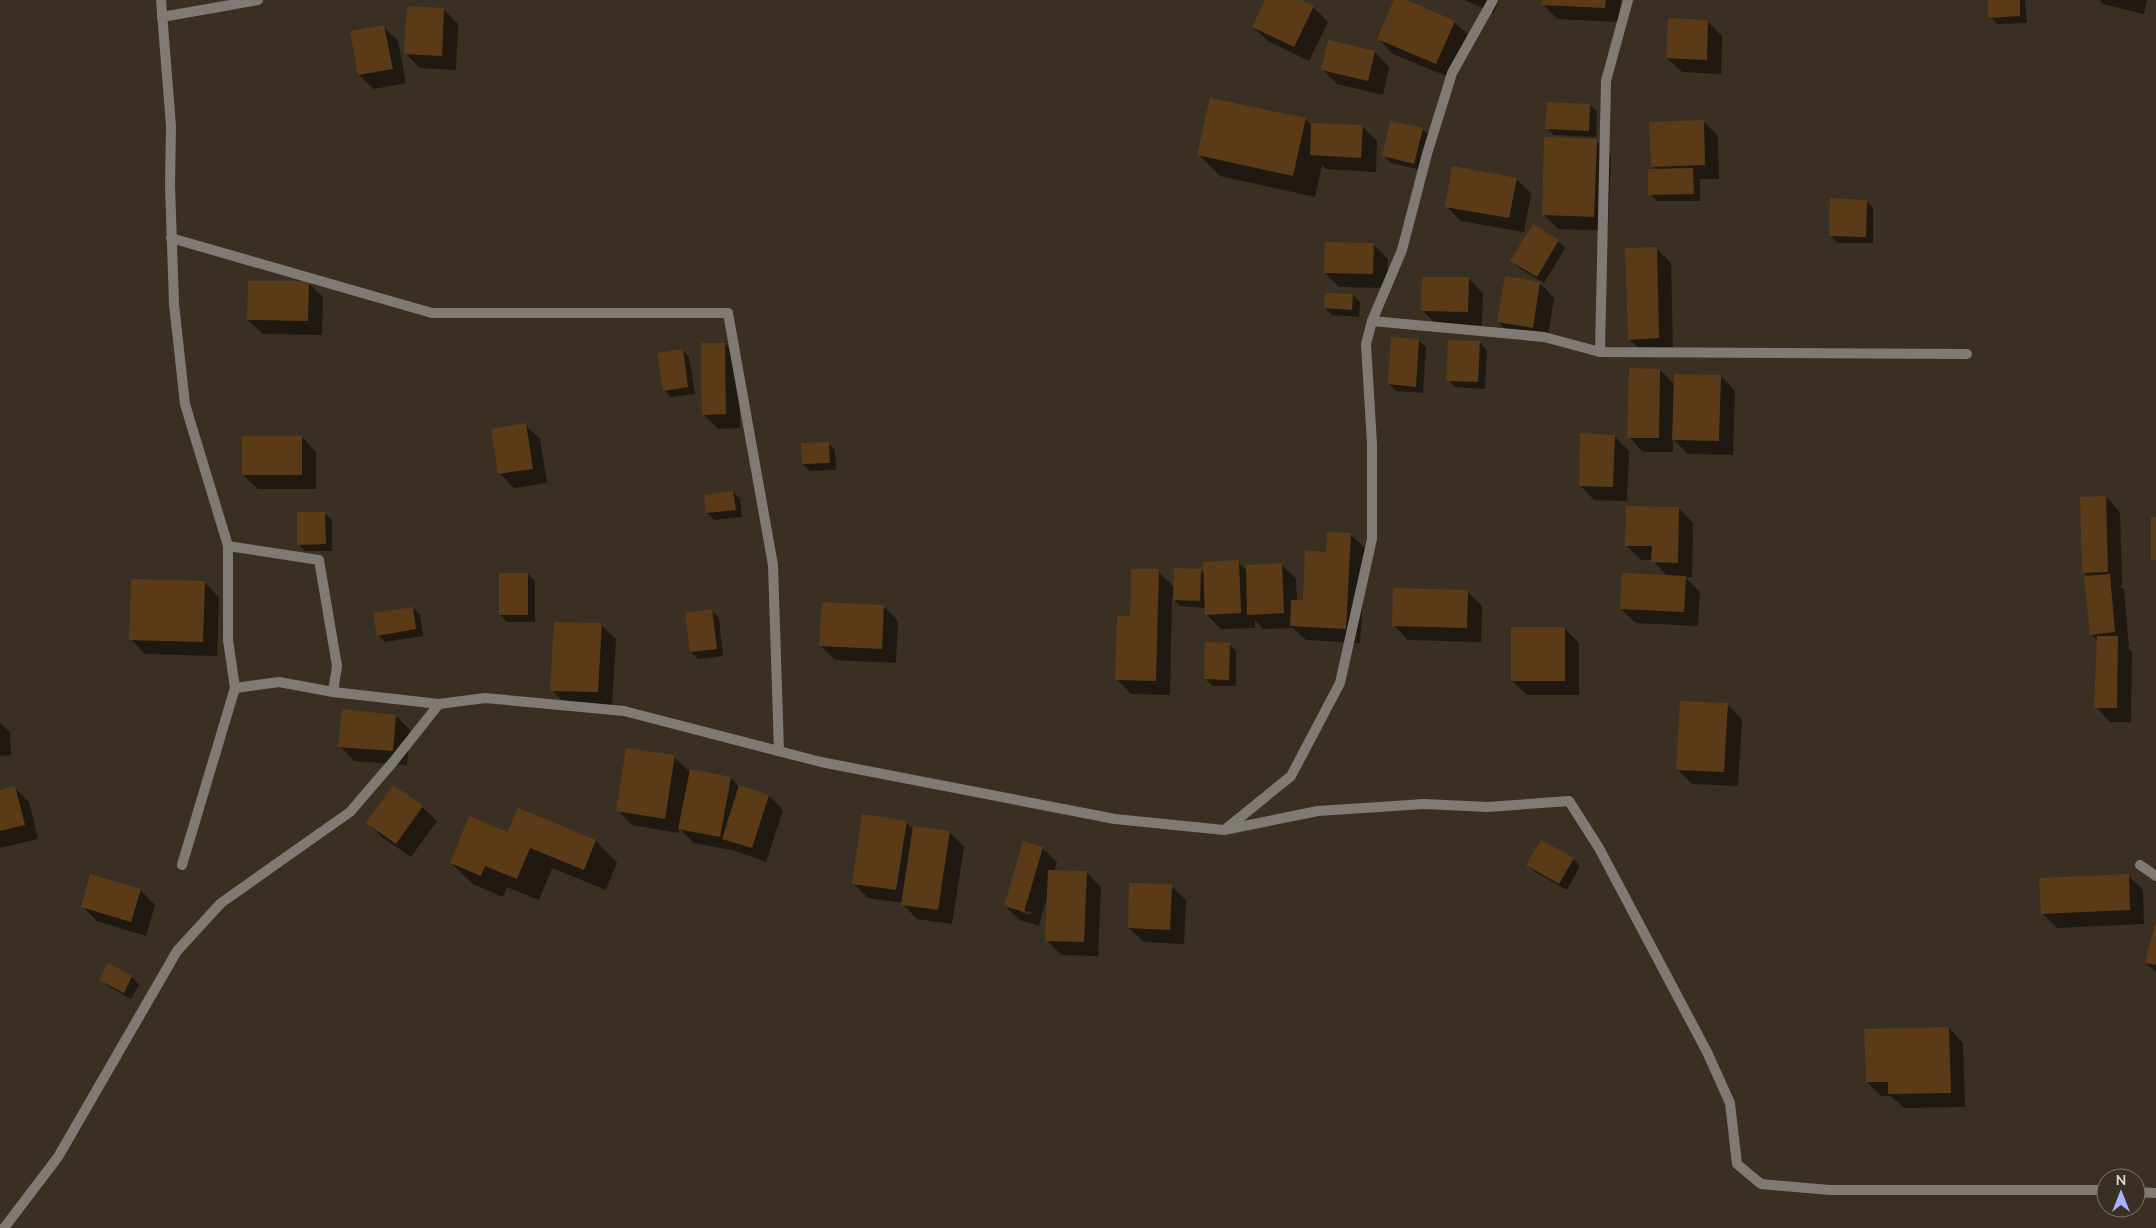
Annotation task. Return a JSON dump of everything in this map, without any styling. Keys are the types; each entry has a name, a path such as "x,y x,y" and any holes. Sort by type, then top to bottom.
{"street":[{"path":"160,0 171,126 170,185 174,304 185,404 228,546 228,640 235,688 182,866"},
{"path":"162,17 258,0"},
{"path":"1224,830 1291,776 1340,683 1372,539 1372,444 1366,344 1372,321 1402,250 1427,154 1452,73 1493,0"},
{"path":"1600,352 1606,81 1628,0"},
{"path":"171,238 432,313 728,313 773,565 779,751"},
{"path":"1372,321 1544,337 1600,352 1967,354"},
{"path":"228,546 319,560 337,666 333,692"},
{"path":"235,688 279,682 333,692 439,704 485,698 624,711 821,762 1115,819 1224,830 1318,811 1424,804 1488,807 1569,801 1604,857 1707,1052 1730,1103 1738,1164 1761,1184 1830,1190 2096,1190"},
{"path":"4,1228 58,1158 177,951 221,903 350,812 439,704"},
{"path":"2140,866 2156,876"}],"building":[{"path":"1265,0 1301,0 1314,6 1294,47 1252,27"},
{"path":"1394,0 1407,0 1455,21 1436,64 1377,39"},
{"path":"1542,0 1606,0 1605,8 1541,5"},
{"path":"1988,0 2020,0 2020,16 1988,18"},
{"path":"407,6 444,8 442,56 404,54"},
{"path":"1668,18 1708,20 1707,60 1666,58"},
{"path":"384,25 393,69 358,75 350,31"},
{"path":"1328,40 1375,51 1368,81 1321,70"},
{"path":"1210,98 1306,118 1293,176 1197,155"},
{"path":"1547,102 1590,104 1589,131 1545,129"},
{"path":"1704,120 1705,165 1651,167 1649,122"},
{"path":"1390,121 1423,128 1414,164 1382,156"},
{"path":"1311,123 1363,125 1361,158 1310,155"},
{"path":"1544,137 1597,139 1594,217 1542,215"},
{"path":"1452,166 1517,178 1509,218 1445,207"},
{"path":"1693,168 1694,194 1648,195 1648,169"},
{"path":"1830,198 1867,200 1866,237 1829,236"},
{"path":"1533,224 1559,240 1537,277 1510,261"},
{"path":"1325,242 1374,243 1373,274 1324,273"},
{"path":"1657,247 1659,338 1628,340 1625,248"},
{"path":"1505,276 1540,282 1533,328 1497,322"},
{"path":"1422,277 1469,277 1468,312 1421,311"},
{"path":"248,281 309,281 308,321 247,320"},
{"path":"1325,293 1353,294 1352,310 1324,308"},
{"path":"1391,337 1419,339 1416,387 1388,384"},
{"path":"1448,340 1480,341 1478,382 1446,381"},
{"path":"701,343 725,343 726,414 702,415"},
{"path":"683,349 688,387 663,391 657,353"},
{"path":"1629,368 1660,369 1659,438 1627,438"},
{"path":"1674,374 1721,375 1719,441 1672,440"},
{"path":"526,423 533,469 498,474 491,429"},
{"path":"1580,433 1615,435 1613,487 1579,486"},
{"path":"242,436 302,436 302,475 242,475"},
{"path":"829,442 830,463 802,464 801,443"},
{"path":"733,491 736,510 706,513 704,495"},
{"path":"2106,496 2108,572 2082,573 2080,497"},
{"path":"1626,506 1679,507 1678,563 1651,562 1652,546 1625,546"},
{"path":"297,512 325,512 326,544 297,545"},
{"path":"2151,517 2156,517 2156,560 2151,560"},
{"path":"1327,532 1351,533 1346,629 1290,626 1291,600 1303,600 1305,550 1326,552"},
{"path":"1239,560 1241,613 1205,615 1203,562"},
{"path":"1282,563 1284,613 1247,615 1246,565"},
{"path":"1174,568 1201,569 1200,601 1173,600"},
{"path":"1131,569 1159,569 1156,681 1115,680 1117,616 1130,616"},
{"path":"499,573 528,573 528,615 499,615"},
{"path":"1622,573 1686,576 1684,612 1620,609"},
{"path":"2110,574 2115,632 2090,635 2084,576"},
{"path":"131,579 205,581 203,642 129,640"},
{"path":"1393,588 1468,590 1467,628 1392,626"},
{"path":"822,602 884,605 882,649 819,646"},
{"path":"413,607 416,629 377,636 373,613"},
{"path":"712,609 717,649 690,652 685,613"},
{"path":"554,622 602,623 598,692 550,691"},
{"path":"1511,627 1565,627 1565,681 1511,681"},
{"path":"2097,636 2118,636 2117,708 2094,708"},
{"path":"1205,642 1230,643 1229,680 1204,679"},
{"path":"1680,701 1728,703 1724,772 1676,770"},
{"path":"342,709 396,715 393,751 338,747"},
{"path":"626,748 675,755 665,819 616,811"},
{"path":"690,769 731,777 720,837 678,829"},
{"path":"393,785 423,806 396,844 366,823"},
{"path":"739,785 769,795 752,848 722,839"},
{"path":"15,786 25,825 0,831 0,790"},
{"path":"518,808 596,840 584,870 530,848 517,879 485,866 481,876 450,863 469,816 508,832"},
{"path":"862,814 907,821 896,890 852,884"},
{"path":"913,826 950,831 938,910 901,905"},
{"path":"1541,840 1574,858 1559,884 1526,865"},
{"path":"1023,841 1043,847 1024,912 1004,906"},
{"path":"1048,870 1087,871 1084,942 1045,941"},
{"path":"90,874 141,889 131,922 81,907"},
{"path":"2129,874 2130,910 2041,914 2039,878"},
{"path":"1129,883 1172,884 1170,930 1128,928"},
{"path":"2156,920 2156,965 2145,963"},
{"path":"108,963 132,976 124,993 99,980"},
{"path":"1949,1027 1951,1093 1888,1094 1888,1082 1866,1082 1864,1029"}]}
